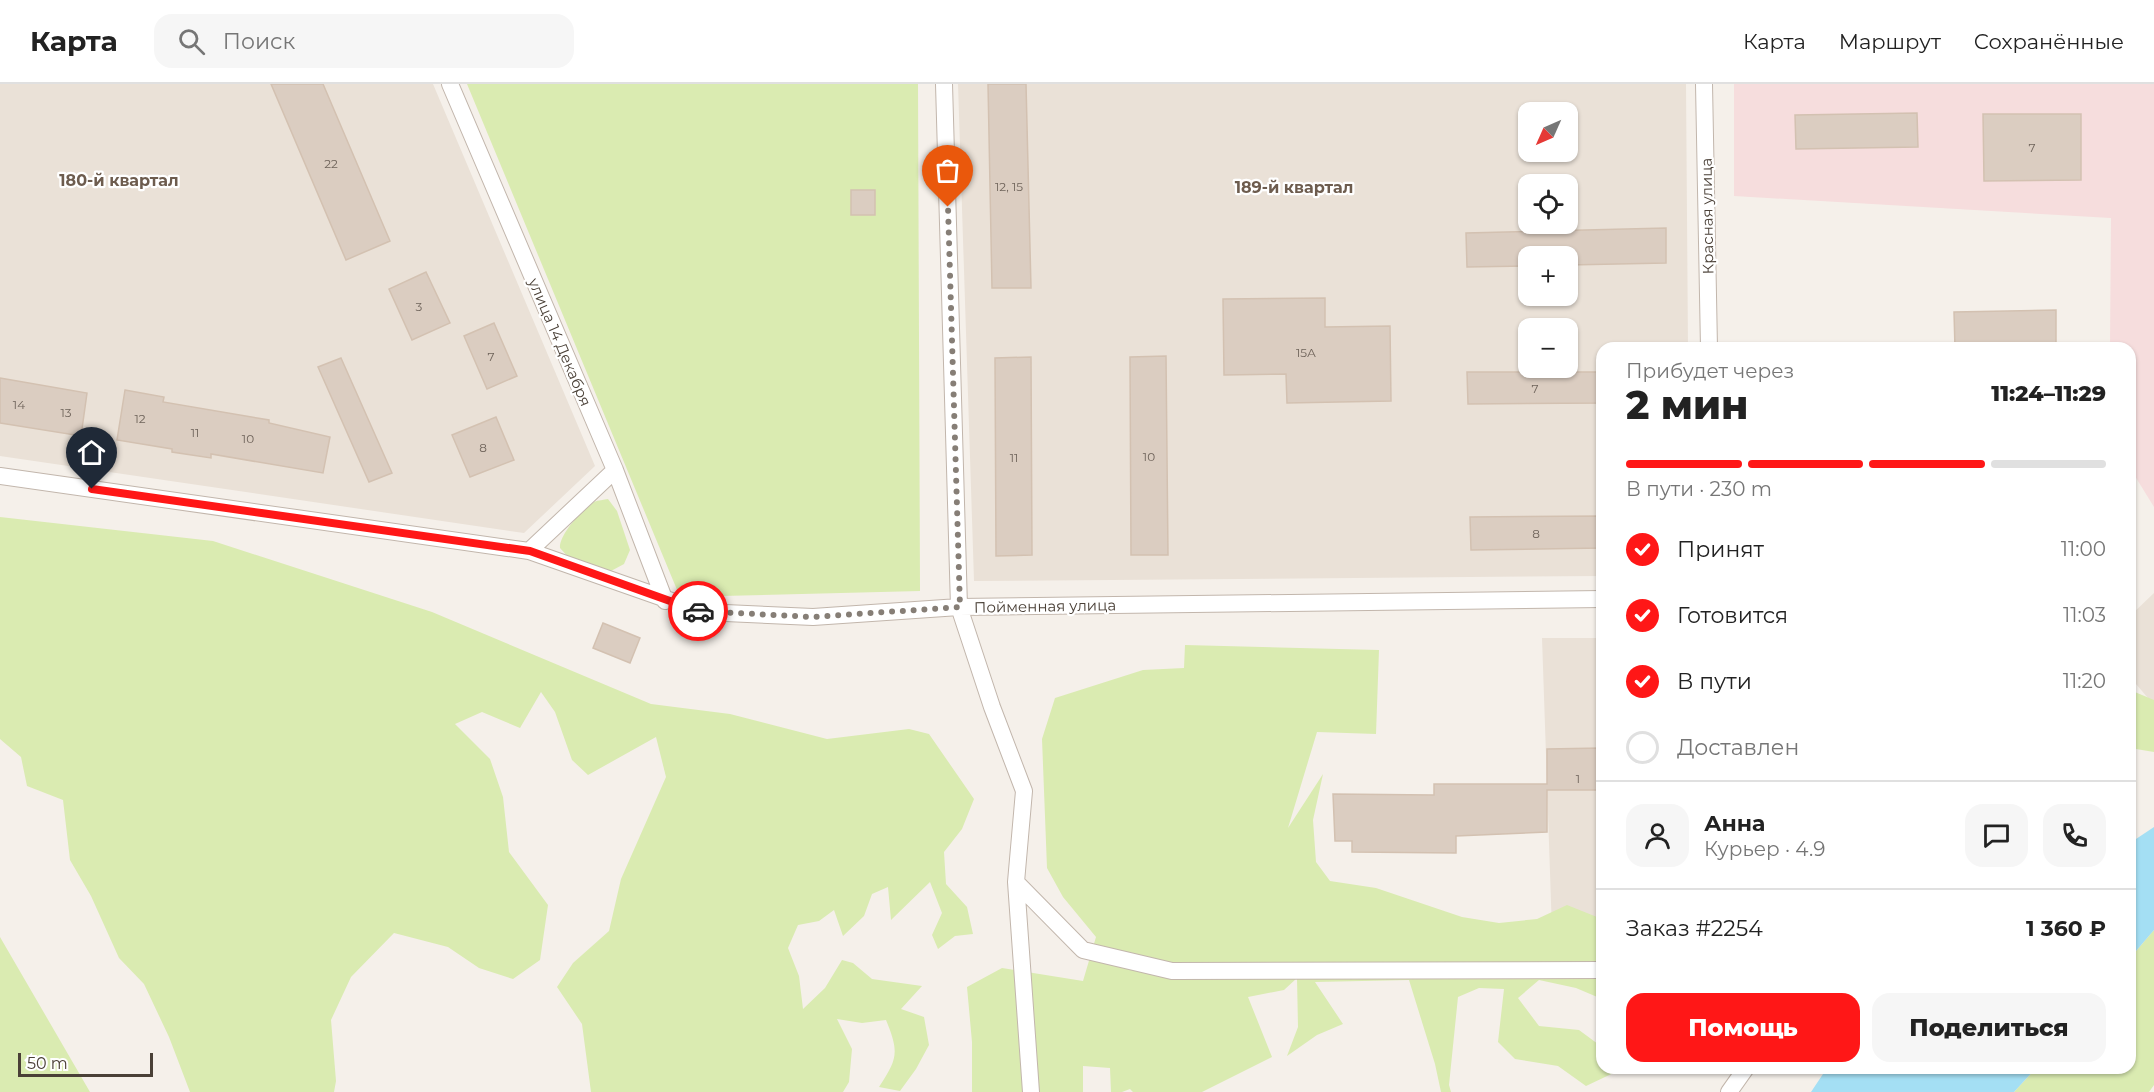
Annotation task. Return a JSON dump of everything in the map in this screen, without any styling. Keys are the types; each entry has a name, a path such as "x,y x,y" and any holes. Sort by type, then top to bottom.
{"street":[{"name":"улица 14 Декабря","path":"450,84 615,470 665,601"},
{"path":"944,84 960,607 992,707 1024,791 1016,882 1031,1092"},
{"name":"Красная улица","path":"1704,84 1708,342"},
{"path":"530,551 615,470"},
{"name":"Пойменная улица","path":"0,476 530,551 665,601 703,612 813,617 960,607 1596,599"},
{"path":"1016,882 1083,950 1172,971 1596,970"},
{"path":"1729,1092 1742,1074"}],"shaded area":[{"path":"0,84 433,84 595,466 524,533 0,456"},
{"path":"958,84 1686,84 1688,342 1596,342 1596,576 974,581"},
{"path":"1734,84 2154,84 2154,507 2136,478 2136,342 2110,342 2111,218 1734,196"},
{"path":"2154,593 2154,705 2136,684 2136,610"},
{"path":"1542,638 1596,638 1596,930 1552,931"}],"green space":[{"path":"467,84 918,84 920,591 680,597"},
{"path":"608,499 617,511 630,550 624,564 611,571 569,558 560,548 563,536 578,516 594,502"},
{"path":"0,517 213,541 432,612 651,704 730,714 827,739 909,729 929,734 974,799 962,829 944,852 946,884 967,907 973,934 955,936 938,949 932,935 942,913 930,882 891,920 888,887 872,894 864,916 843,936 834,910 819,921 798,925 788,948 799,976 803,1009 825,988 842,960 853,963 872,979 922,986 901,1009 924,1017 929,1045 916,1069 900,1091 879,1087 890,1069 895,1048 886,1020 862,1023 837,1019 852,1049 849,1082 843,1092 591,1092 582,1024 557,987 573,963 609,931 621,879 666,777 656,737 588,775 572,760 555,712 541,692 520,728 482,712 455,724 490,759 503,797 509,852 548,905 540,960 513,979 479,968 448,947 394,933 351,977 331,1020 336,1081 334,1092 190,1092 169,1037 144,984 119,958 91,896 70,860 63,800 27,786 21,757 0,739"},
{"path":"1185,645 1379,650 1376,734 1317,732 1288,828 1323,774 1313,820 1316,862 1330,881 1376,888 1462,917 1499,923 1537,919 1567,905 1596,917 1596,996 1576,988 1539,980 1518,998 1539,1026 1579,1030 1596,1043 1596,1074 1611,1074 1586,1086 1558,1066 1515,1059 1498,1042 1504,989 1479,988 1458,997 1449,1085 1451,1092 1441,1092 1435,1064 1409,980 1315,982 1343,1024 1317,1035 1287,1056 1298,1027 1297,978 1284,990 1248,997 1272,1057 1202,1092 1133,1092 1130,1089 1111,1092 1110,1068 1083,1066 1083,1092 972,1092 972,1042 967,987 1002,968 1083,981 1096,937 1063,897 1047,868 1042,739 1055,698 1143,670 1184,668"},
{"path":"2136,692 2154,700 2154,752 2136,749"},
{"path":"2154,930 2154,1085 2149,1092 2014,1092 2030,1074 2136,1074 2136,951"},
{"path":"0,937 90,1092 0,1092"}],"water":[{"path":"2154,827 2154,930 2136,951 2136,839"},
{"path":"1823,1074 2030,1074 2014,1092 1811,1092"}],"building":[{"path":"271,84 323,84 390,241 346,260"},
{"path":"988,84 1026,84 1031,288 992,288"},
{"path":"1917,113 1918,147 1796,149 1795,115"},
{"path":"1983,114 2081,114 2081,180 1984,181"},
{"path":"851,190 875,190 875,215 851,215"},
{"path":"1666,228 1666,263 1578,265 1578,246 1518,246 1518,266 1467,267 1466,233 1578,234 1578,230"},
{"path":"426,272 450,323 412,340 389,289"},
{"path":"1325,298 1325,327 1390,326 1391,401 1287,403 1286,374 1224,375 1223,299"},
{"path":"2056,310 2056,342 1955,342 1954,312"},
{"path":"494,323 517,376 487,389 464,336"},
{"path":"1166,356 1168,555 1131,555 1130,357"},
{"path":"1031,357 1032,555 996,556 995,358"},
{"path":"341,358 392,473 369,482 318,367"},
{"path":"1467,372 1518,372 1518,378 1578,378 1578,372 1596,372 1596,403 1468,404"},
{"path":"0,378 87,393 81,436 0,423"},
{"path":"125,390 164,397 163,402 269,420 269,423 330,437 323,473 211,454 211,458 172,452 172,449 117,440"},
{"path":"496,417 514,460 470,477 452,435"},
{"path":"1596,516 1596,548 1471,550 1470,517"},
{"path":"603,623 640,638 630,663 593,648"},
{"path":"1596,748 1596,790 1547,790 1547,832 1456,836 1456,853 1352,852 1352,841 1335,841 1333,794 1434,795 1434,784 1547,784 1547,749"}],"way so far":[{"path":"698,611 813,617 960,607 948,207"}],"district":[{"name":"180-й квартал","path":"119,180"},
{"name":"189-й квартал","path":"1294,187"}],"route":[{"path":"92,489 530,551 698,611"}]}
